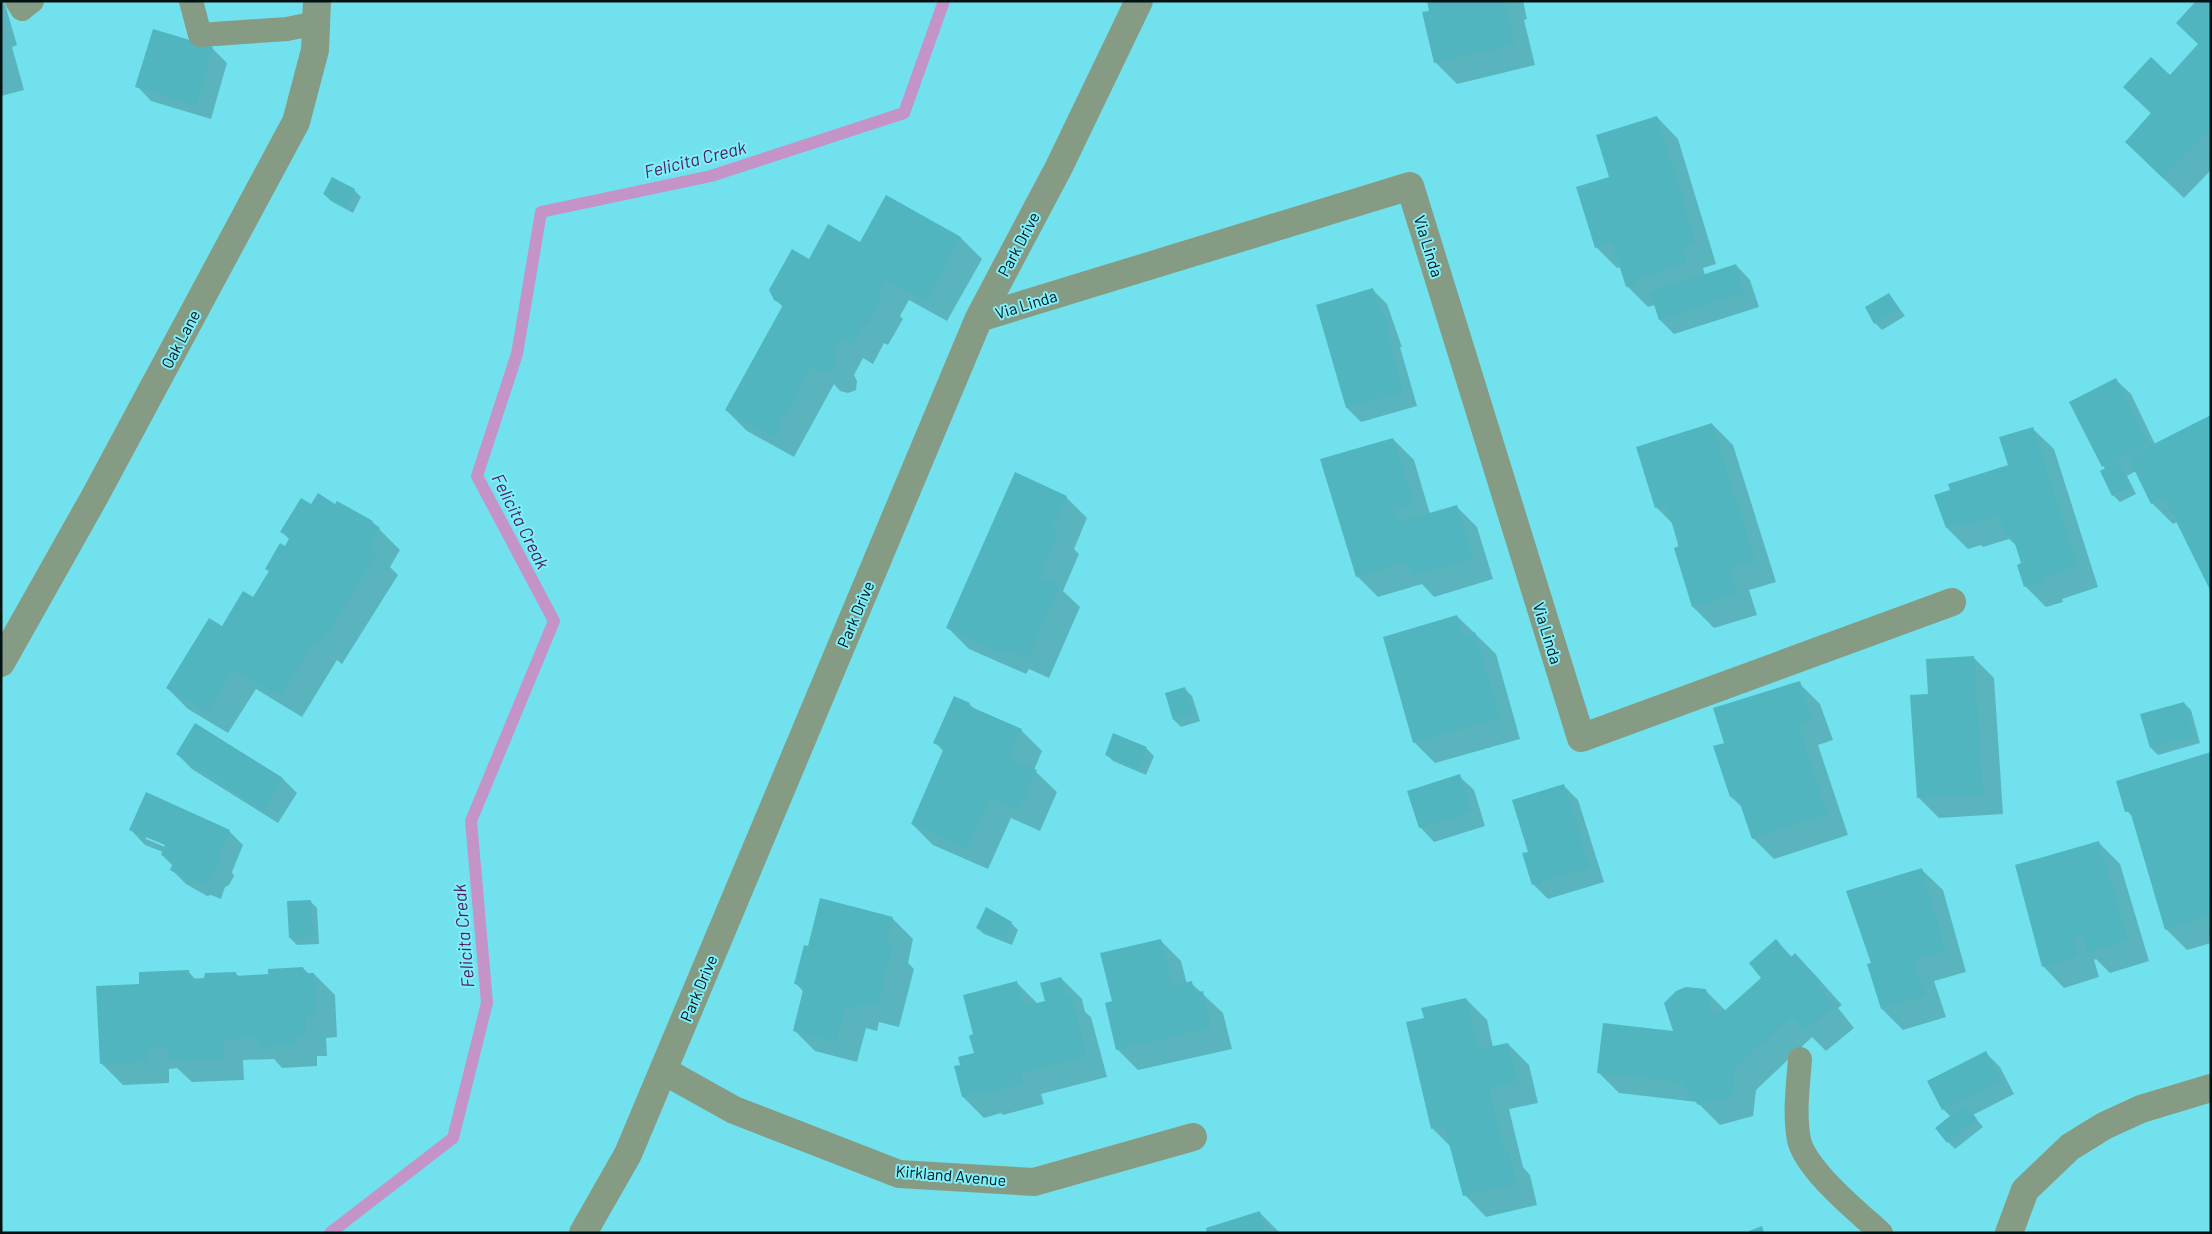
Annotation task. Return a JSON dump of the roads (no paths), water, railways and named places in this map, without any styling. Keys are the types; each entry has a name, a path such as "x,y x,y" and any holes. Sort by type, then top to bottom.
{"street":[{"name":"Park Drive","path":"583,1233 628,1154 664,1071 979,318 1059,167 1139,1"},
{"name":"Oak Lane","path":"1,663 95,496 296,122 315,50 317,12"},
{"name":"Via Linda","path":"979,318 1410,186 1581,738 1952,602"},
{"name":"Kirkland Avenue","path":"664,1071 734,1110 899,1174 1034,1182 1193,1137"},
{"path":"2009,1233 2025,1190 2070,1147 2104,1126 2141,1109 2211,1088"}],"lane":[{"path":"17,1 22,8 32,1"},
{"path":"191,1 200,35 287,29 317,12"},
{"path":"1800,1059 1796,1108 1800,1142 1810,1162 1836,1192 1881,1233"}],"waterway":[{"name":"Felicita Creak","path":"330,1233 453,1138 487,1003 471,821 554,621 477,476 517,354 541,212 711,176 904,113 944,1"}]}
